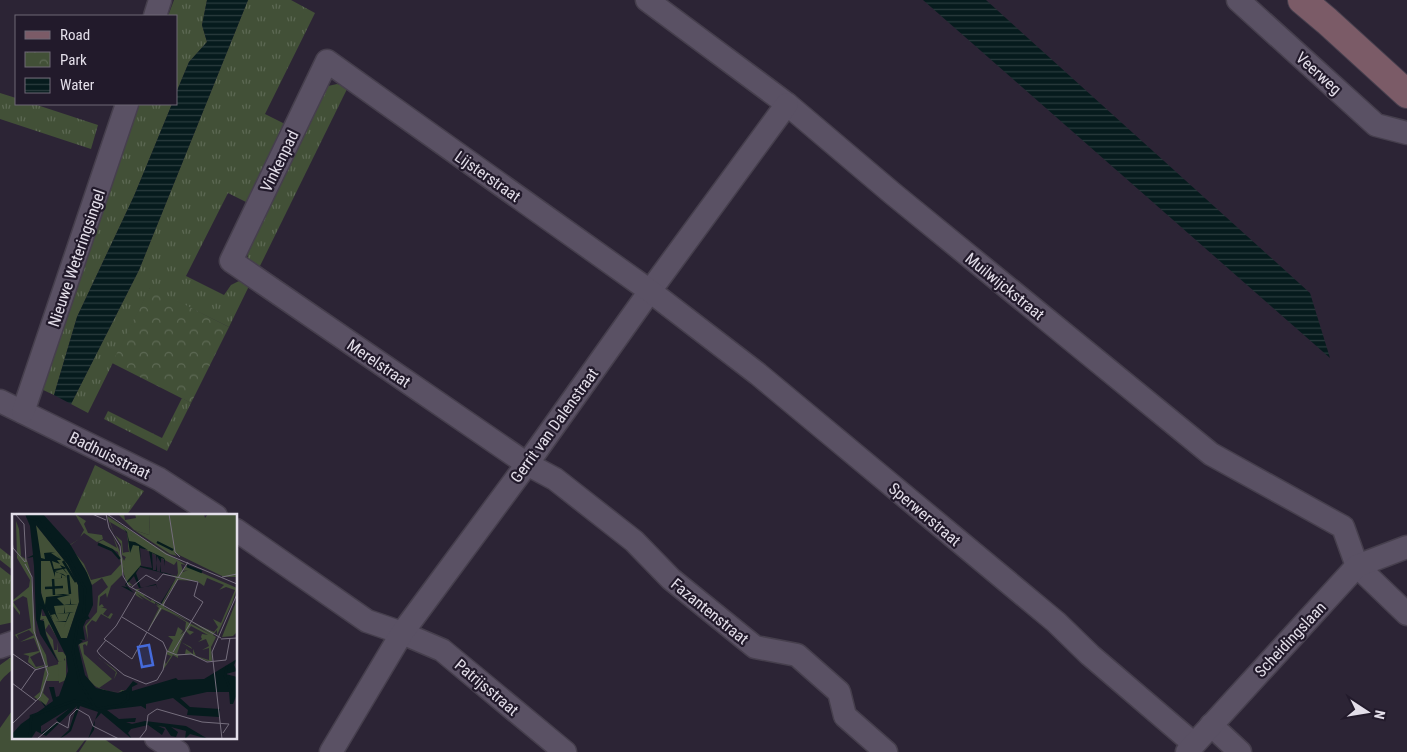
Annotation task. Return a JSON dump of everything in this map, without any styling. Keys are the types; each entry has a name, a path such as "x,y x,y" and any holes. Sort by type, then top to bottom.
{"street":[{"path":"155,15 160,0"},
{"name":"Muilwijckstraat","path":"647,0 787,104 892,193 1210,454 1343,527 1357,566"},
{"name":"Veerweg","path":"1238,0 1376,125 1407,134"},
{"path":"1302,0 1407,94"},
{"name":"Vinkenpad","path":"231,261 327,61"},
{"name":"Lijsterstraat","path":"327,61 650,291"},
{"name":"Gerrit van Dalenstraat","path":"331,752 402,633 527,464 650,291 787,104"},
{"name":"Nieuwe Weteringsingel","path":"23,412 127,105"},
{"name":"Merelstraat","path":"231,261 527,464"},
{"name":"Sperwerstraat","path":"650,291 758,374 1056,622 1190,748"},
{"name":"Badhuisstraat","path":"0,401 160,479 213,514"},
{"name":"Fazantenstraat","path":"527,464 555,479 634,542 670,579 755,647 797,655 839,692 845,716 886,752"},
{"path":"238,531 367,621 402,633"},
{"name":"Scheidingslaan","path":"1190,748 1357,566 1407,547"},
{"path":"1357,566 1407,614"},
{"name":"Patrijsstraat","path":"402,633 442,650 562,751"},
{"path":"0,647 12,643"},
{"path":"1211,725 1240,752"},
{"path":"159,740 178,752"}],"green space":[{"path":"174,0 207,0 202,25 207,42 189,62 178,88 178,15 168,15"},
{"path":"248,0 291,0 315,13 265,114 287,125 250,204 228,193 186,276 224,295 231,285 239,281 250,284 229,327 150,288 88,413 71,404 139,270"},
{"path":"337,84 348,87 259,268 249,260 247,249 321,91 328,86"},
{"path":"0,93 15,98 15,105 37,105 98,125 91,149 0,119"},
{"path":"138,105 172,105 134,196 77,317 54,395 41,389"},
{"path":"150,287 229,327 191,403 112,363"},
{"path":"182,398 191,403 167,451 104,419 108,411 162,438"},
{"path":"95,465 144,491 127,514 74,514"},
{"path":"0,548 12,557 12,569 0,560"},
{"path":"0,567 12,576 12,622 0,625"},
{"path":"12,656 12,670 0,682 0,665"},
{"path":"12,711 12,740 85,740 76,752 0,752 0,728"},
{"path":"87,740 106,740 123,752 79,752"}],"water":[{"path":"207,0 248,0 139,270 71,404 54,395 77,317 134,196 172,105 178,105 178,88 189,62 207,42 202,25"},
{"path":"923,0 986,0 1310,293 1330,358"}]}
